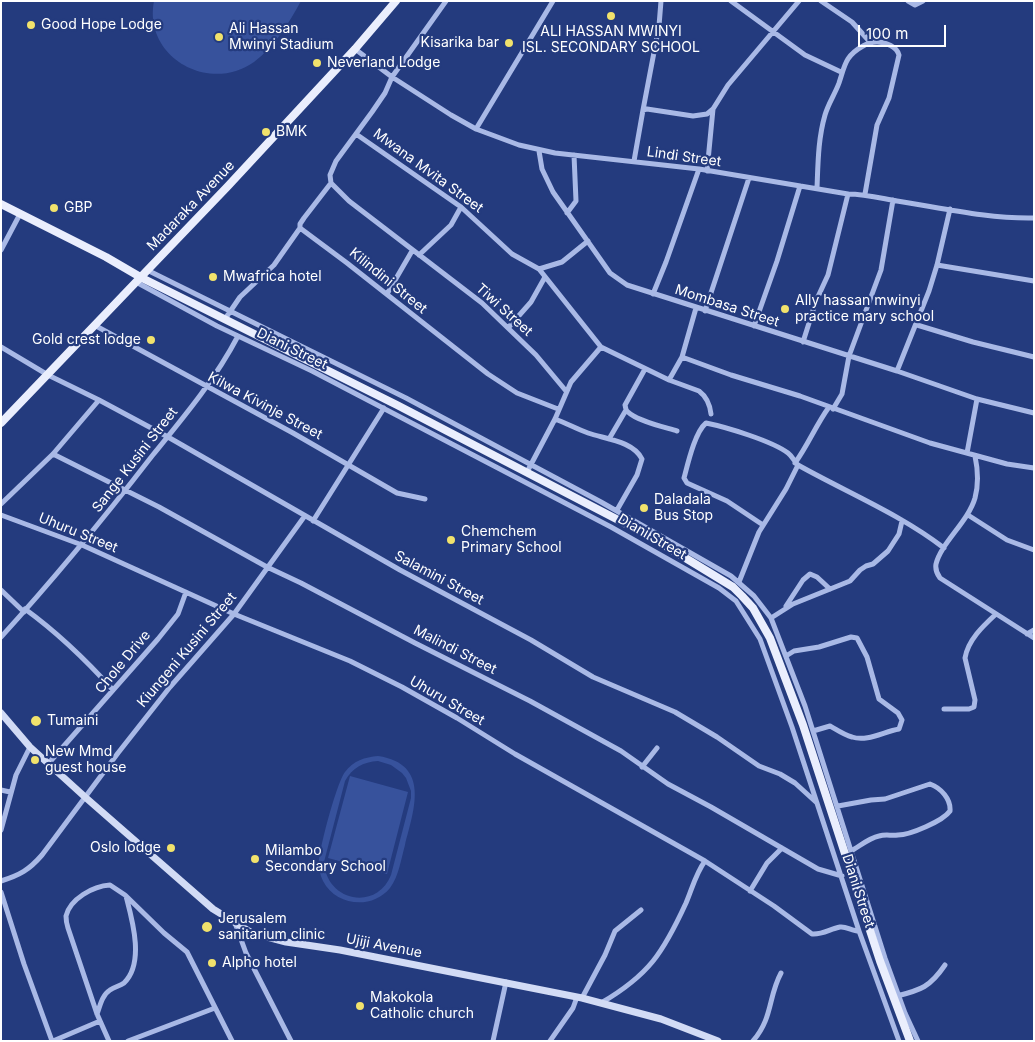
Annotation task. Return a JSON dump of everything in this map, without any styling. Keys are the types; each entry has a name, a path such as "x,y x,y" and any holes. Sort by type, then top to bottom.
{"main road":[{"name":"Madaraka Avenue","path":"1,423 96,326 355,49 396,1"},
{"path":"1,204 106,257 139,280 227,315 736,583 770,638 803,725 880,962 896,996 910,1041"},
{"name":"Ujiji Avenue","path":"1,713 30,747 85,797 213,908 252,933 286,942 340,950 580,997 661,1019 718,1041"}],"street":[{"name":"Mwana Mvita Street","path":"446,1 418,44 392,77 385,93 356,134 460,207 512,254 539,269 601,348 669,380 696,389 703,394 710,406 711,414"},
{"path":"476,129 553,1"},
{"path":"634,161 659,26 661,1"},
{"path":"731,1 805,55 841,72"},
{"path":"643,110 702,116 713,109 728,85 799,1"},
{"path":"821,1 852,22 870,42"},
{"path":"908,1 914,5 923,1"},
{"path":"817,188 822,126 825,114 836,91 841,72 850,54 870,42 880,42 892,47 899,55 889,98 877,125 865,194"},
{"name":"Lindi Street","path":"355,49 392,77 476,129 539,151 699,169 950,209 1015,218 1034,218"},
{"path":"707,171 713,109"},
{"path":"227,315 240,297 274,265 300,228 304,218 331,183 331,169 356,134"},
{"name":"Mombasa Street","path":"539,151 542,170 552,192 610,273 627,285 897,371 977,399 1034,414"},
{"path":"567,213 576,202 574,155"},
{"path":"653,294 699,169"},
{"path":"705,311 749,178"},
{"name":"Tiwi Street","path":"331,183 349,201 482,303 536,355 566,391"},
{"path":"754,326 777,261 800,186"},
{"path":"803,342 816,301 828,275 848,194"},
{"path":"736,583 763,525 786,489 796,464 820,419 842,394 850,356 881,270 893,200"},
{"path":"419,255 451,225 460,207"},
{"path":"897,371 917,325 938,265 950,209"},
{"path":"1,250 20,214"},
{"name":"Kilindini Street","path":"300,228 503,384 530,400 558,409"},
{"path":"539,269 562,262 588,241"},
{"path":"387,294 412,251"},
{"path":"938,265 1034,281"},
{"path":"147,270 227,315 324,357 617,510 754,596 771,618 814,731 896,996 918,1041"},
{"path":"508,328 535,298 545,277"},
{"name":"Diani Street","path":"139,280 238,336 312,370 611,526 719,588 736,601 760,640 792,727 859,931 898,1041"},
{"path":"669,380 682,357 696,308"},
{"path":"917,325 973,342 1034,357"},
{"name":"Kilwa Kivinje Street","path":"96,326 293,433 397,493 425,499"},
{"name":"Sange Kusini Street","path":"1,637 82,545 168,437 206,387 238,336"},
{"name":"Salamini Street","path":"1,347 48,375 168,437 400,570 531,640 592,677 675,712 717,736 759,766 780,774 795,783 817,803"},
{"path":"527,472 555,419 571,382 601,348"},
{"path":"682,357 731,375 800,396 930,443 975,456 1034,468"},
{"path":"609,439 626,410 625,405 645,369"},
{"path":"967,453 977,399"},
{"path":"1,504 53,454 99,400"},
{"path":"313,521 384,408"},
{"path":"626,410 646,421 676,431"},
{"path":"555,419 609,439 639,453 642,459 637,475 617,510"},
{"path":"763,525 727,500 687,483 684,478 694,446 706,423 756,439 784,451 792,457 796,464 902,520 926,534 944,548"},
{"name":"Malindi Street","path":"53,454 160,507 267,567 301,582 530,701 621,752 668,784 711,806 818,869 842,876"},
{"path":"975,456 978,472 975,498 968,515 944,548 936,567 937,573 940,578 1034,638"},
{"name":"Uhuru Street","path":"1,515 82,545 234,614 350,661 402,687 514,754 705,861 774,906 812,934 819,935 841,927 852,931 859,931"},
{"path":"968,515 1007,540 1034,550"},
{"name":"Kiungeni Kusini Street","path":"1,881 24,873 32,868 170,687 234,614 304,516"},
{"path":"771,618 786,607 850,581 860,570 873,564 888,551 899,534 902,520"},
{"path":"786,607 803,580 810,574 817,577 830,589"},
{"path":"1,590 24,611 48,626 76,651 113,690"},
{"name":"Chole Drive","path":"48,764 101,706 178,614 186,592"},
{"path":"944,709 969,709 974,707 976,700 965,658 966,653 978,633 996,614"},
{"path":"1027,634 1034,630"},
{"path":"786,656 797,650 820,647 852,637 857,638 866,657 879,699 898,713 902,720 899,729 885,731 869,738 853,738 830,726 814,731"},
{"path":"1,830 10,792 30,747"},
{"path":"642,767 657,748"},
{"path":"838,806 885,799 930,784 941,791 950,803 950,811 941,819 911,833 898,836 889,834 876,836 852,851"},
{"path":"1,790 10,792"},
{"path":"750,891 767,863 782,848"},
{"path":"601,1003 619,993 634,981 660,953 686,903 699,869 705,861"},
{"path":"109,1041 97,1014 68,928 66,916 82,896 95,888 110,885 125,895 187,952 232,1041"},
{"path":"1,892 24,964 52,1041 100,1021"},
{"path":"97,1014 106,994 124,983 127,979 136,954 132,918 125,895"},
{"path":"550,1041 580,997 605,955 616,931 641,910"},
{"path":"234,923 246,953 292,1041"},
{"path":"896,996 919,990 929,985 945,965"},
{"path":"753,1041 764,1026 771,1007 773,988 781,972"},
{"path":"493,1041 506,982"},
{"path":"128,1041 215,1008"}],"shaded area":[{"name":"Ali Hassan Mwinyi Stadium","path":"154,1 301,1 281,34 262,56 236,71 218,74 200,72 183,65 169,53 159,39 153,21"},
{"path":"378,756 395,761 406,768 412,778 415,790 412,817 396,878 390,888 374,900 355,902 336,896 323,881 320,874 320,855 329,816 345,772 356,762","holes":["378,761 391,765 406,778 411,791 411,798 391,875 384,887 374,894 364,897 353,897 342,893 333,886 327,875 324,862 345,781 355,769 363,764"]},
{"path":"350,776 408,792 387,874 328,858"}],"place":[{"name":"ALI HASSAN MWINYI ISL. SECONDARY SCHOOL","path":"611,16"},
{"name":"Good Hope Lodge","path":"31,25"},
{"name":"Ali Hassan Mwinyi Stadium","path":"219,37"},
{"name":"Kisarika bar","path":"509,43"},
{"name":"Neverland Lodge","path":"317,63"},
{"name":"BMK","path":"266,132"},
{"name":"GBP","path":"54,208"},
{"name":"Mwafrica hotel","path":"213,277"},
{"name":"Ally hassan mwinyi practice mary school","path":"785,309"},
{"name":"Gold crest lodge","path":"151,340"},
{"name":"Daladala Bus Stop","path":"644,508"},
{"name":"Chemchem Primary School","path":"451,540"},
{"name":"Tumaini","path":"36,721"},
{"name":"New Mmd guest house","path":"35,760"},
{"name":"Oslo lodge","path":"171,848"},
{"name":"Milambo Secondary School","path":"255,859"},
{"name":"Jerusalem sanitarium clinic","path":"207,927"},
{"name":"Alpho hotel","path":"212,963"},
{"name":"Makokola Catholic church","path":"360,1006"}]}
